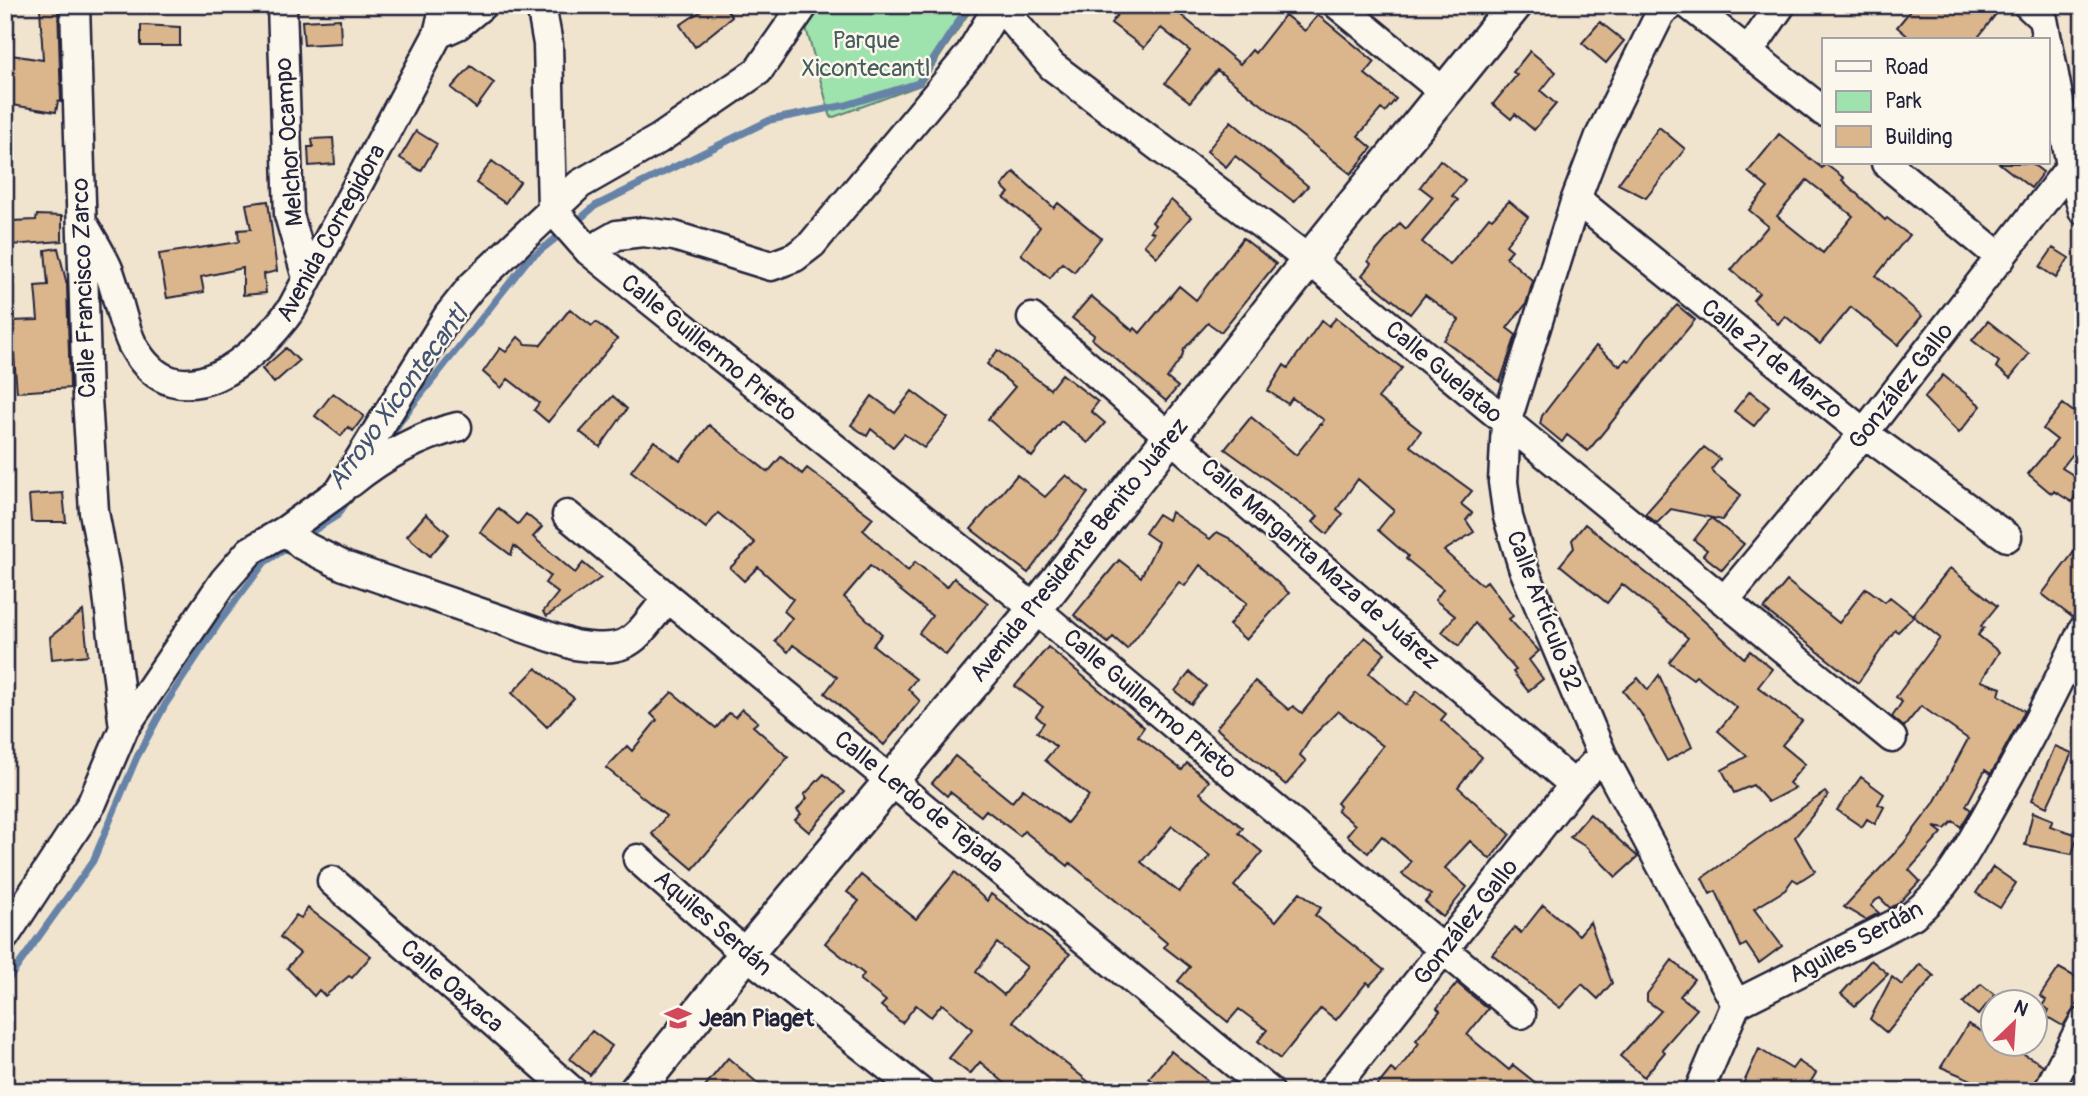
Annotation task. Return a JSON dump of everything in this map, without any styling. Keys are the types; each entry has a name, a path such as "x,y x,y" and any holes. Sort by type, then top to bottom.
{"street":[{"name":"Calle Francisco Zarco","path":"75,5 94,512 105,570 124,728"},
{"name":"Melchor Ocampo","path":"282,5 289,215 307,278"},
{"name":"Avenida Corregidora","path":"81,220 108,270 133,346 155,373 177,384 208,382 242,360 276,331 438,34 445,5"},
{"path":"438,34 458,25 482,5"},
{"path":"541,5 548,44 552,209"},
{"path":"340,491 449,316 472,286 580,184 659,139 758,71 804,5"},
{"path":"589,251 617,235 643,232 674,236 771,266 795,257 812,244 970,54 999,5"},
{"name":"Calle Guelatao","path":"999,5 1052,66 1309,260 1892,738"},
{"path":"1338,5 1444,92"},
{"name":"Avenida Presidente Benito Juárez","path":"636,1091 746,954 1035,609 1309,260 1515,5"},
{"name":"Calle Artículo 32","path":"1671,5 1661,12 1600,136 1576,199 1506,423 1503,482 1507,517 1523,567 1602,755 1736,1004"},
{"path":"1689,5 1822,110"},
{"path":"1749,51 1781,5"},
{"path":"2050,58 2071,166 2083,210"},
{"path":"1886,164 2001,258"},
{"name":"González Gallo","path":"1724,601 1864,433 2071,166"},
{"name":"Calle 21 de Marzo","path":"1576,199 1864,433 2007,537"},
{"name":"Calle Guillermo Prieto","path":"552,209 589,251 1035,609 1521,1014"},
{"name":"Calle Margarita Maza de Juárez","path":"1032,318 1171,434 1574,785"},
{"path":"5,936 92,803 124,728 224,581 250,551 286,530 371,466 433,433 457,427"},
{"name":"Calle Lerdo de Tejada","path":"567,515 1269,1091"},
{"path":"286,530 302,545 344,566 574,645 604,649 629,644 668,598"},
{"name":"Aguiles Serdán","path":"1736,1004 1913,915 1932,900 1952,876 2043,714 2083,630"},
{"name":"González Gallo","path":"1331,1091 1574,785 1602,755"},
{"name":"Aquiles Serdán","path":"638,859 746,954 919,1091"},
{"name":"Calle Oaxaca","path":"332,881 572,1091"},
{"path":"1699,1091 1736,1004"},
{"path":"2048,1091 2076,1052 2083,1024"}],"green space":[{"name":"Parque Xicontecantl","path":"815,5 974,5 921,85 831,118 806,28"}],"building":[{"path":"710,5 723,5 732,17 695,47 680,25"},
{"path":"1125,5 1169,5 1240,64 1252,50 1255,53 1285,15 1305,31 1318,15 1375,62 1365,74 1396,99 1385,112 1381,109 1358,136 1372,148 1351,174 1217,70 1190,102 1165,83 1190,51 1161,28 1144,48 1111,23"},
{"path":"1915,5 2003,5 1978,38 1910,38 1897,27"},
{"path":"58,6 61,102 58,101 56,112 5,104 5,54 43,60 40,7"},
{"path":"340,19 341,43 304,45 302,21"},
{"path":"1600,22 1624,41 1606,63 1582,43"},
{"path":"141,25 180,27 180,46 141,46"},
{"path":"1530,51 1556,72 1541,91 1556,104 1534,130 1515,114 1511,119 1493,104 1517,75 1513,72"},
{"path":"471,66 494,83 476,108 451,88"},
{"path":"1231,121 1308,186 1294,202 1235,156 1226,167 1207,151"},
{"path":"1659,127 1685,149 1646,198 1618,184"},
{"path":"416,131 437,144 421,171 400,158"},
{"path":"1779,134 1822,168 1825,164 1844,178 1842,180 1885,220 1887,218 1909,235 1876,276 1922,316 1898,345 1851,307 1820,344 1785,316 1778,324 1753,300 1759,293 1731,270 1768,226 1749,210 1768,188 1748,172","holes":["1807,180 1853,216 1823,253 1777,216"]},
{"path":"333,138 335,164 309,166 308,147 313,147 312,139"},
{"path":"1440,160 1465,180 1452,196 1458,200 1422,242 1450,265 1489,217 1492,219 1509,201 1528,217 1506,245 1512,250 1506,257 1533,281 1526,304 1507,328 1516,335 1500,382 1444,340 1459,320 1425,295 1410,314 1362,275 1371,264 1368,261 1400,223 1406,229 1433,197 1420,187"},
{"path":"492,161 520,182 505,203 476,183"},
{"path":"2000,164 2032,164 2043,172 2031,188"},
{"path":"1014,172 1054,208 1058,203 1101,238 1074,272 1062,263 1050,278 1021,254 1040,227 1004,198 1009,193 1002,186"},
{"path":"1171,200 1191,217 1157,257 1144,245 1154,233 1150,231 1155,225 1152,222"},
{"path":"268,201 277,271 264,274 266,293 243,295 243,268 201,277 204,292 167,298 159,254 239,242 238,230 251,229 246,204"},
{"path":"37,215 62,216 62,241 11,245 11,221 36,220"},
{"path":"1243,238 1276,264 1221,332 1208,323 1184,349 1182,357 1167,378 1178,387 1166,401 1092,339 1094,335 1072,318 1091,296 1133,331 1135,328 1140,333 1179,286 1196,300"},
{"path":"58,248 67,285 70,388 17,392 11,321 38,320 35,286 48,285 45,250"},
{"path":"2053,248 2069,258 2056,278 2040,267"},
{"path":"1677,305 1695,320 1588,451 1567,435 1562,442 1540,424 1542,416 1596,346 1620,366 1626,359 1630,361 1646,338"},
{"path":"570,309 592,326 596,322 617,339 548,422 534,410 539,403 508,379 501,388 483,372 500,348 506,352 518,337 526,344 541,345"},
{"path":"1336,318 1402,368 1378,398 1421,431 1410,446 1472,491 1461,504 1472,513 1466,520 1474,532 1444,551 1482,585 1487,581 1513,616 1509,619 1539,651 1529,660 1543,679 1528,691 1513,672 1516,670 1475,623 1459,646 1442,632 1455,616 1435,600 1443,589 1406,559 1408,556 1378,530 1394,510 1358,479 1337,509 1343,514 1327,534 1313,522 1318,516 1225,449 1251,417 1296,455 1320,425 1323,425 1321,424 1324,420 1292,398 1288,404 1268,391 1284,365 1288,368 1322,320 1329,326"},
{"path":"1988,321 2029,354 2010,378 1996,367 1999,362 1972,340"},
{"path":"286,348 299,361 274,383 262,369"},
{"path":"998,350 1050,389 1062,374 1098,402 1091,411 1105,423 1088,443 1061,421 1032,457 988,419 1015,387 987,364"},
{"path":"1943,375 1981,406 1959,433 1924,398"},
{"path":"912,391 948,418 924,448 904,434 893,447 871,429 867,436 851,425 872,396 895,413"},
{"path":"1750,391 1769,407 1754,426 1734,411"},
{"path":"333,393 364,416 353,431 348,427 341,436 315,416"},
{"path":"613,396 627,409 600,447 580,432"},
{"path":"2063,404 2083,419 2083,441 2062,468 2083,481 2072,502 2054,491 2052,494 2028,474 2057,440 2043,429"},
{"path":"709,425 768,472 781,457 802,474 807,468 873,518 863,530 908,571 915,562 947,587 954,578 988,603 946,655 919,633 932,616 870,566 844,597 882,634 873,645 916,679 908,689 920,701 884,745 825,693 837,677 793,645 788,652 775,641 792,618 784,611 793,599 758,567 744,581 730,568 755,543 718,513 706,528 631,471 654,441 680,461"},
{"path":"1704,447 1720,459 1712,469 1714,473 1741,495 1722,520 1671,509 1657,523 1645,514"},
{"path":"1017,475 1045,497 1066,475 1088,493 1028,573 971,529"},
{"path":"63,493 66,522 31,522 29,495"},
{"path":"498,508 518,524 526,514 542,527 533,537 575,573 583,563 601,578 547,616 543,612 558,593 545,583 550,576 514,546 511,555 480,532"},
{"path":"1171,512 1210,539 1217,532 1229,538 1289,593 1246,640 1229,625 1247,603 1200,565 1185,586 1179,582 1127,649 1113,637 1108,643 1074,615 1119,560 1141,577 1158,542 1145,533 1158,514 1168,520"},
{"path":"426,514 449,534 430,556 407,536"},
{"path":"1711,518 1744,544 1722,570 1703,555 1707,550 1694,540"},
{"path":"1585,524 1690,608 1744,658 1750,651 1772,669 1758,687 1802,721 1782,745 1805,764 1789,783 1795,788 1768,802 1753,785 1734,793 1722,770 1747,756 1718,731 1737,708 1696,676 1693,679 1669,662 1688,638 1622,584 1607,603 1560,565 1574,548 1572,540"},
{"path":"2083,540 2083,614 2072,617 2042,594"},
{"path":"1950,568 1997,606 1981,626 1984,628 1978,635 1999,652 1981,681 2001,688 1999,695 2025,711 1991,774 1985,770 1966,806 1971,810 1961,827 1953,821 1945,829 1934,827 1942,833 1909,870 1920,881 1899,903 1890,908 1880,898 1876,900 1871,906 1879,913 1866,920 1844,907 1903,844 1934,803 1968,739 1921,706 1904,727 1892,717 1902,702 1896,697 1940,638 1912,615"},
{"path":"1787,581 1839,623 1866,588 1885,602 1890,597 1914,616 1898,632 1895,630 1858,683 1764,609"},
{"path":"83,611 88,655 52,659 50,637"},
{"path":"1365,637 1385,653 1369,673 1406,705 1417,691 1446,714 1441,720 1482,757 1458,787 1510,834 1490,859 1470,841 1445,868 1467,887 1443,917 1425,902 1431,895 1402,874 1411,862 1382,836 1368,853 1347,835 1355,825 1337,810 1340,806 1337,803 1383,746 1338,711 1311,738 1300,755 1306,761 1286,785 1216,728 1255,681 1289,710 1293,706 1302,713"},
{"path":"1048,647 1144,727 1138,736 1182,770 1187,763 1209,781 1200,793 1243,828 1239,833 1262,852 1234,886 1276,921 1300,892 1321,908 1315,915 1384,970 1370,985 1367,982 1336,1020 1321,1008 1280,1059 1258,1041 1267,1030 1239,1009 1228,1022 1178,981 1190,967 1164,947 1167,943 1070,863 1068,866 1024,831 1020,836 986,810 981,816 950,792 947,796 932,783 955,756 1012,802 1023,789 1067,823 1089,796 1045,760 1056,747 1037,732 1044,723 1036,716 1043,707 1015,686","holes":["1172,826 1210,856 1179,892 1141,862"]},
{"path":"536,668 574,698 547,727 512,693"},
{"path":"1190,672 1206,686 1191,704 1175,691"},
{"path":"1659,675 1692,747 1667,761 1640,712 1623,691 1638,678 1648,690"},
{"path":"672,692 716,728 729,713 735,717 742,709 758,722 753,726 788,757 693,869 652,834 666,816 606,768 627,746 632,751 657,720 651,714"},
{"path":"2055,746 2072,753 2047,807 2032,800"},
{"path":"824,774 845,792 809,832 795,820 801,814 797,810 807,798 804,795"},
{"path":"1861,777 1884,794 1878,804 1884,807 1875,824 1867,819 1862,827 1837,810"},
{"path":"1825,792 1828,796 1795,837 1815,871 1798,882 1793,879 1785,890 1754,909 1782,946 1759,963 1746,944 1741,947 1716,891 1710,894 1702,878"},
{"path":"2033,812 2053,820 2050,826 2078,835 2072,854 2025,845"},
{"path":"1590,814 1638,857 1616,877 1586,847 1570,837"},
{"path":"1993,867 2016,883 2000,908 1976,893"},
{"path":"955,872 987,901 991,894 1070,954 1013,1021 1100,1091 1014,1091 980,1062 970,1074 949,1058 973,1029 942,1004 931,1017 916,1005 902,1023 881,1006 886,1001 860,980 864,974 825,943 859,901 847,892 861,875 916,919","holes":["997,943 1027,967 1004,995 976,972"]},
{"path":"1543,905 1579,935 1590,922 1612,983 1598,999 1582,984 1560,1008 1492,954 1515,927 1521,933"},
{"path":"308,908 371,956 352,978 349,976 325,996 319,990 314,996 287,968 300,953 280,937 296,915 301,918"},
{"path":"1672,960 1694,979 1680,996 1697,1009 1662,1049 1665,1052 1644,1077 1620,1056 1661,1011 1647,1001 1647,994"},
{"path":"1871,960 1888,974 1855,1006 1841,994"},
{"path":"1920,964 1934,976 1887,1033 1870,1019 1892,977 1902,985"},
{"path":"2059,968 2083,981 2078,1002 2063,1026 2050,1018 2050,988 2045,988"},
{"path":"1457,983 1488,1009 1467,1035 1509,1070 1513,1065 1546,1091 1373,1091 1391,1069 1396,1073 1419,1043 1416,1040 1440,1011 1437,1008"},
{"path":"1981,984 1986,988 1980,988 1978,1015 1963,1003"},
{"path":"1968,1024 1980,1030 1980,1058 2031,1058 2043,1065 2032,1091 1997,1091 1941,1067"},
{"path":"592,1031 612,1046 590,1075 570,1059"},
{"path":"1759,1049 1792,1069 1798,1061 1816,1073 1805,1091 1740,1091"},
{"path":"1171,1051 1220,1091 1165,1091 1149,1078"},
{"path":"728,1058 767,1091 701,1091"}],"waterway":[{"name":"Arroyo Xicontecantl","path":"574,224 595,206 770,120 846,105 918,83 969,5"},
{"name":"Arroyo Xicontecantl","path":"386,443 404,416 527,261 565,231"},
{"name":"Arroyo Xicontecantl","path":"302,538 338,515 350,497"},
{"name":"Arroyo Xicontecantl","path":"5,984 93,861 137,757 165,705 219,623 265,562 292,545"}],"place":[{"name":"Jean Piaget","path":"678,1018"}]}
